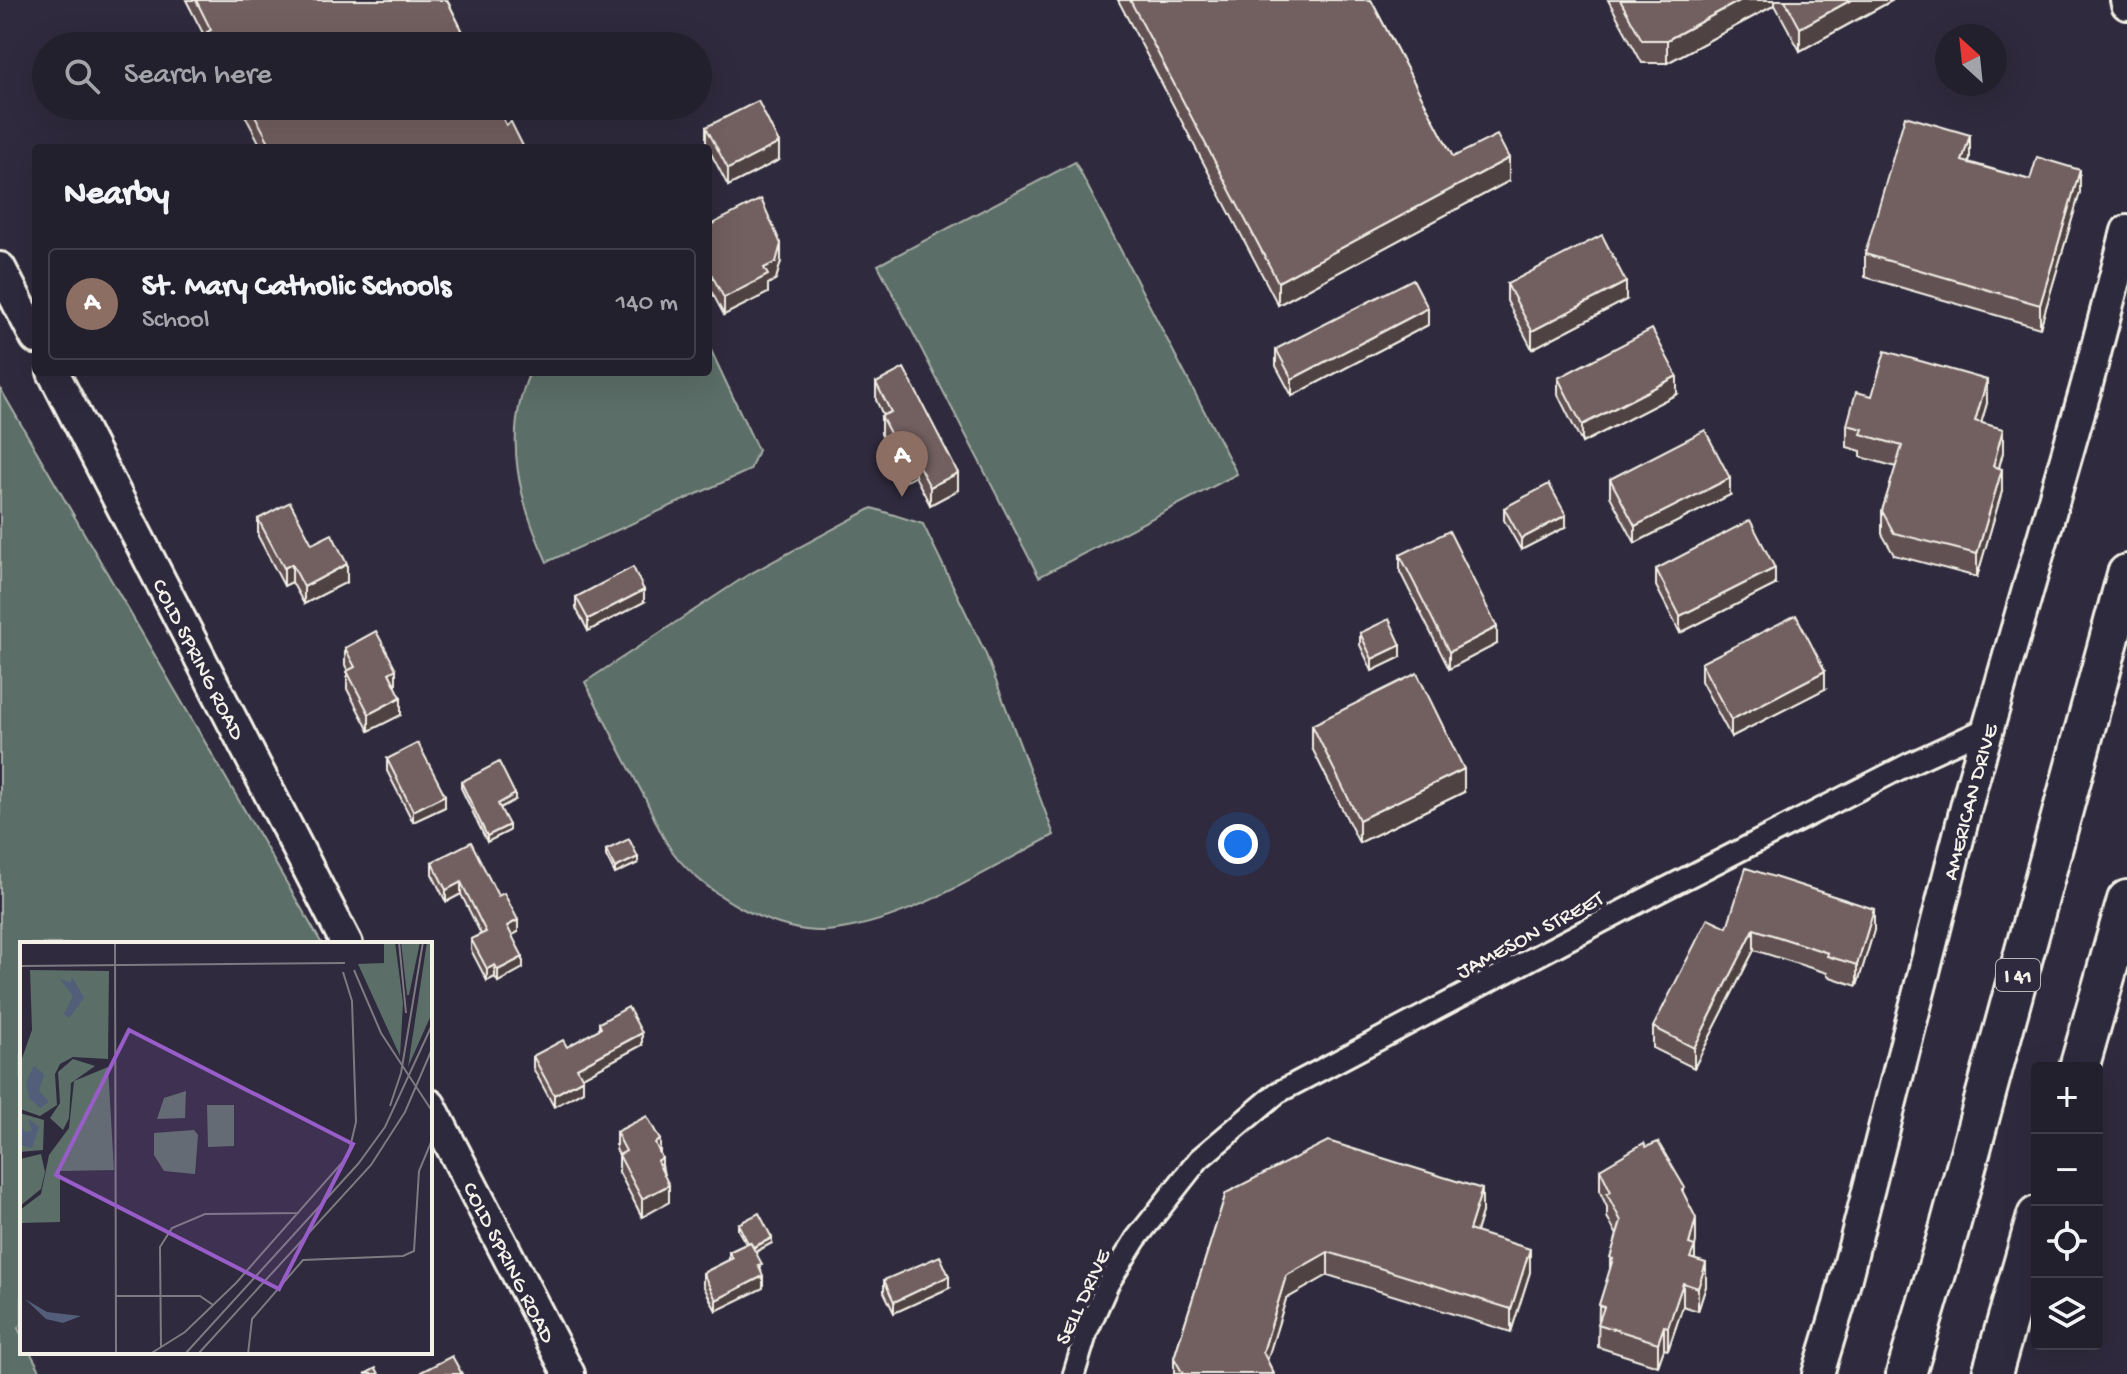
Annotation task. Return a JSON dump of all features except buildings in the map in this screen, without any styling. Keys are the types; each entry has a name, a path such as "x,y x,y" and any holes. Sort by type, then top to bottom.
{"highway":[{"name":"I 41","path":"1906,1374 1949,1230 2127,574"},
{"path":"2081,1062 2127,900"},
{"path":"1992,1374 2031,1237"}],"street":[{"name":"AMERICAN DRIVE","path":"1818,1374 1839,1305 1987,728 2086,388 2127,231"},
{"path":"0,268 32,330"},
{"name":"COLD SPRING ROAD","path":"55,376 346,942"},
{"name":"JAMESON STREET","path":"1136,1239 1199,1159 1277,1093 1651,896 1911,763 1987,728"},
{"name":"COLD SPRING ROAD","path":"432,1109 569,1374"},
{"name":"SELL DRIVE","path":"1074,1374 1087,1331 1103,1296 1136,1239"}],"green space":[{"path":"1075,162 1237,474 1039,577 878,265"},
{"path":"712,352 758,450 750,470 547,562 529,516 518,468 517,420 529,376 712,376"},
{"path":"0,388 321,942 20,942 18,1328 20,1354 31,1354 42,1374 0,1374"},
{"path":"872,508 923,524 985,652 1054,835 920,905 864,924 814,931 768,920 745,910 703,883 686,867 660,831 585,682 746,576"}],"place":[{"name":"St. Mary Catholic Schools","path":"902,497"}]}
